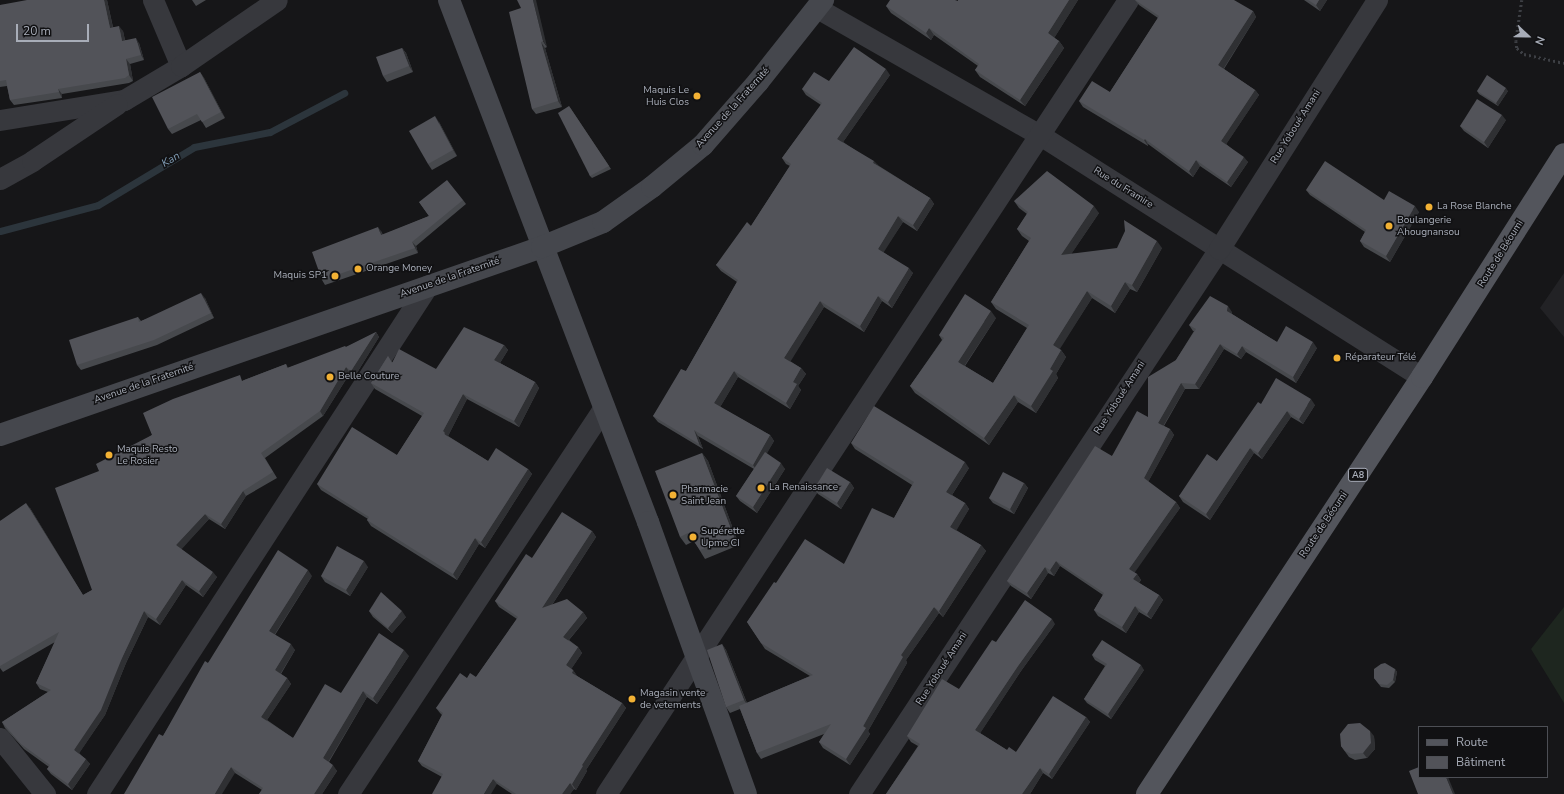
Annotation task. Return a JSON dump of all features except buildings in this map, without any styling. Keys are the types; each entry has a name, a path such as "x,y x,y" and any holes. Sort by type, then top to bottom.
{"main road":[{"name":"Route de Béoumi","path":"1147,794 1422,378 1564,154"}],"street":[{"path":"153,0 181,66"},
{"path":"0,179 32,161 124,100 181,66 277,0"},
{"path":"449,0 698,656 746,794"},
{"path":"606,794 1128,0"},
{"name":"Rue Yoboué Amani","path":"859,794 1219,249 1377,0"},
{"name":"Avenue de la Fraternité","path":"0,435 542,247 603,222 652,187 703,145 758,82 820,4"},
{"name":"Rue du Framire","path":"820,4 1040,135 1422,378"},
{"path":"0,120 124,100"},
{"path":"97,794 428,286"},
{"path":"348,794 604,407"},
{"path":"0,738 45,794"}],"path":[{"path":"1522,0 1516,41 1517,48 1524,54 1564,63"}],"shaded area":[{"path":"1564,273 1564,337 1540,308"},
{"path":"1564,607 1564,703 1531,649"}],"waterway":[{"name":"Kan","path":"0,231 98,205 194,147 270,132 344,93"}],"place":[{"name":"Maquis Le Huis Clos","path":"697,96"},
{"name":"La Rose Blanche","path":"1429,207"},
{"name":"Boulangerie Ahougnansou","path":"1389,226"},
{"name":"Orange Money","path":"358,269"},
{"name":"Maquis SP1","path":"335,276"},
{"name":"Réparateur Télé","path":"1337,358"},
{"name":"Belle Couture","path":"330,377"},
{"name":"Maquis Resto Le Rosier","path":"109,455"},
{"name":"La Renaissance","path":"761,488"},
{"name":"Pharmacie Saint Jean","path":"673,495"},
{"name":"Supérette Upme CI","path":"693,537"},
{"name":"Magasin vente de vetements","path":"632,699"}]}
